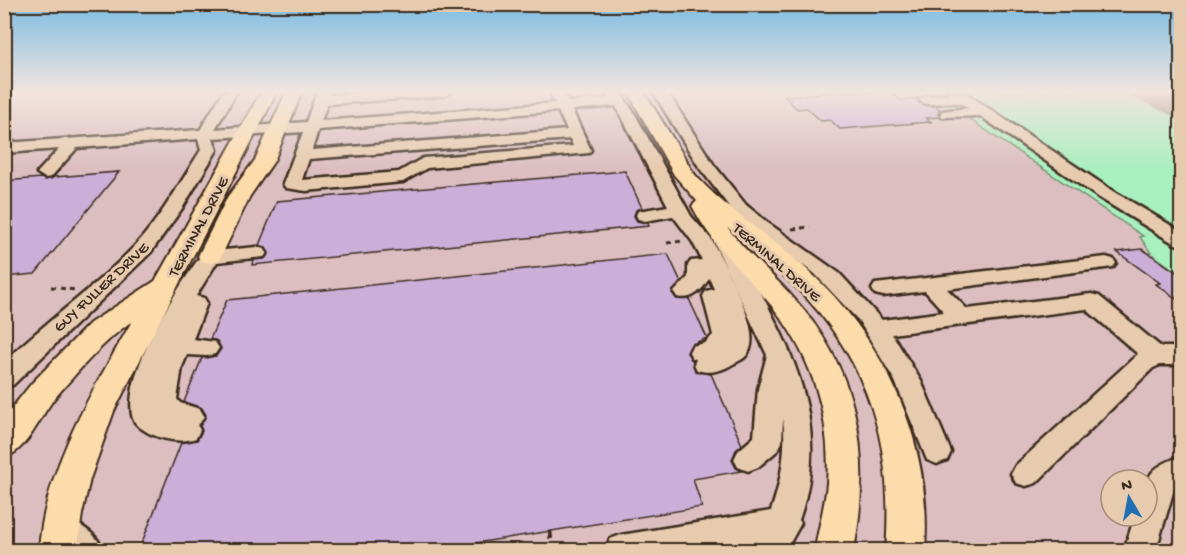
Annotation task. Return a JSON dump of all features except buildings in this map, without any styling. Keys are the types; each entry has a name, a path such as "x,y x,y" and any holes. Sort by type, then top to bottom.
{"main road":[{"name":"TERMINAL DRIVE","path":"4,444 42,392 100,330 166,284 256,118"},
{"path":"210,256 239,196 264,160 284,118"},
{"name":"TERMINAL DRIVE","path":"651,118 688,179 719,211 806,281 825,301 849,332 882,388 901,449 907,496 906,550"},
{"path":"688,179 720,235 798,320 826,371 844,434 846,476 842,520 834,550"},
{"path":"200,220 229,217"},
{"path":"68,544 79,457 98,411 166,284"}],"street":[{"name":"GUY FULLER DRIVE","path":"4,378 121,271 148,243 208,150 204,135 214,118"},
{"path":"4,148 249,132 279,129 307,118"},
{"path":"316,118 296,173 423,163 453,119"},
{"path":"423,118 453,119"},
{"path":"423,118 453,119 521,155 525,166 529,168 591,161 569,118"},
{"path":"630,118 680,214 687,240 698,264 710,281 725,332 720,344 704,358 719,361 736,351 740,340 739,326 716,268 701,239 680,214"},
{"path":"677,118 720,183 742,211 832,278 877,328 893,352 925,413 937,452"},
{"path":"995,118 1104,194 1182,240"},
{"path":"303,155 453,119"},
{"path":"45,172 73,143"},
{"path":"645,215 680,214"},
{"path":"720,235 788,378 799,446 794,485 785,523 770,550"},
{"path":"210,256 256,253"},
{"path":"210,256 199,297 170,367 164,400 171,411 189,423 166,430 156,426 145,416 144,395 162,342 183,299 210,256"},
{"path":"883,289 1106,263"},
{"path":"686,292 699,279 698,264"},
{"path":"930,284 962,318"},
{"path":"877,328 1090,301 1169,356"},
{"path":"178,346 207,348"},
{"path":"748,459 768,442 771,389 779,355"},
{"path":"1026,474 1144,362 1169,356"},
{"path":"1140,550 1162,481 1167,474 1182,468"},
{"path":"621,550 785,523"}],"path":[{"path":"790,229 810,227"},
{"path":"550,531 552,550"}],"shaded area":[{"path":"4,118 1181,118 1181,550 5,550"}],"green space":[{"path":"967,118 1181,119 1181,275 1151,253 1140,237 1143,236"}]}
